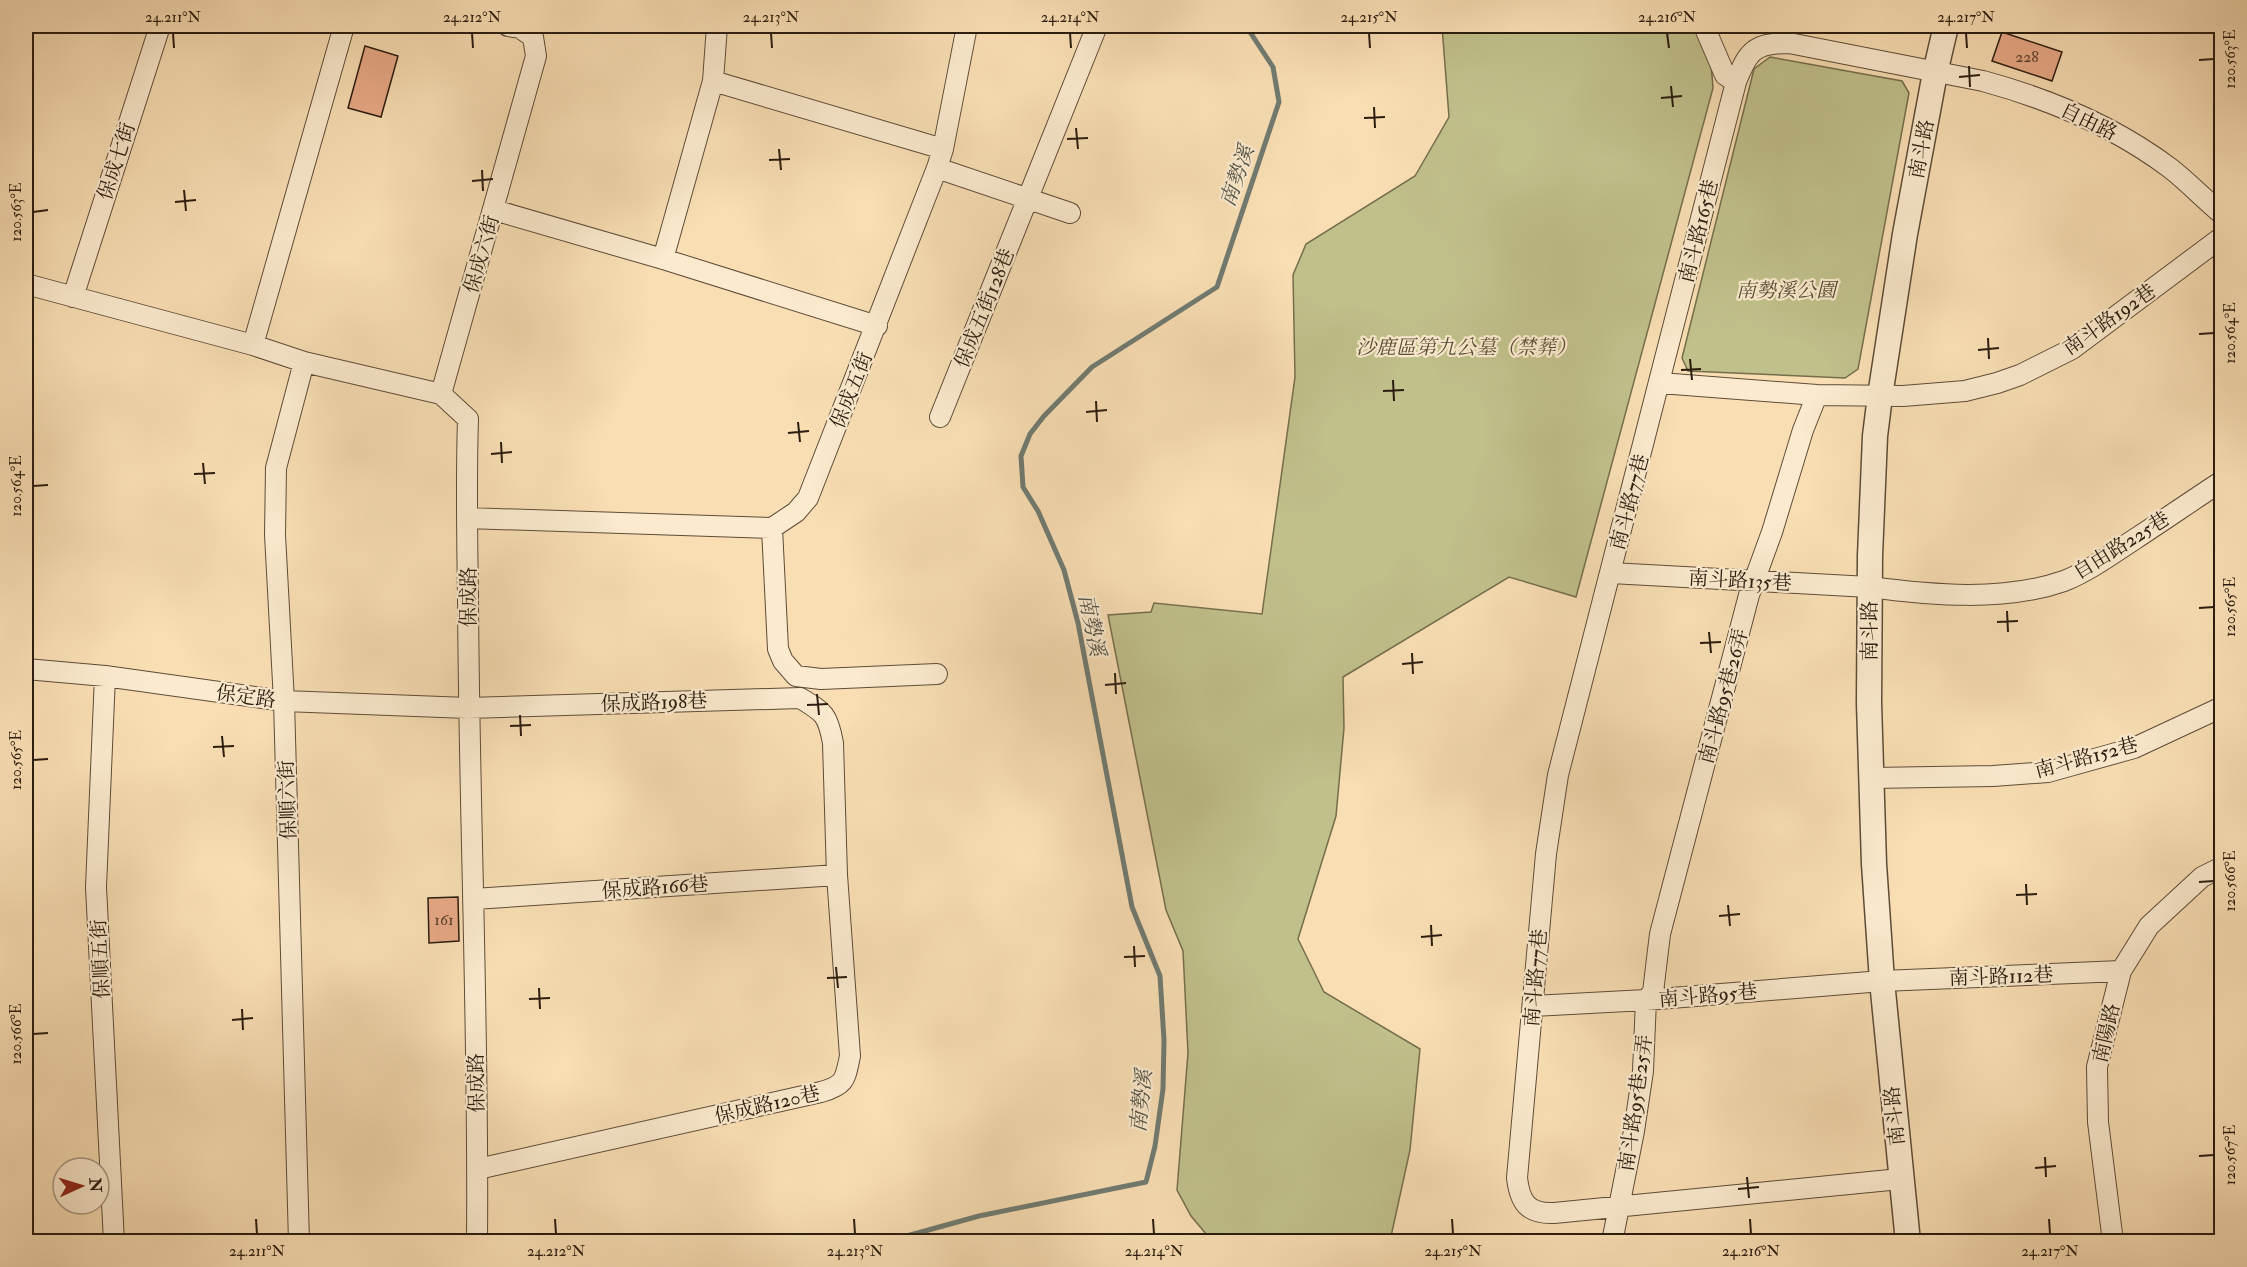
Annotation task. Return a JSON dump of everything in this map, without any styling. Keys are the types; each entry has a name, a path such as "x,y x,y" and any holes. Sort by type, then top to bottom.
{"street":[{"name":"保成七街","path":"73,297 160,26"},
{"path":"253,345 344,26"},
{"name":"保成六街","path":"441,394 536,56 533,37 520,28 508,26"},
{"path":"663,259 713,81 717,26"},
{"path":"877,326 943,149 967,26"},
{"name":"保成五街128巷","path":"940,417 1097,26"},
{"path":"1704,26 1725,75 1736,82"},
{"name":"南斗路","path":"1908,1242 1882,981 1874,864 1869,587 1875,448 1881,396 1905,234 1946,26"},
{"name":"南斗路165巷","path":"1660,383 1736,82 1750,52 1759,46 1789,43 1935,73"},
{"name":"自由路","path":"1935,73 1983,81 2033,96 2106,128 2171,169 2222,214"},
{"path":"713,81 943,149"},
{"path":"937,168 1070,213"},
{"name":"保成五街","path":"494,210 663,259 877,326 808,498 796,512 772,528"},
{"name":"南斗路192巷","path":"1881,396 1932,395 1965,391 2020,375 2072,349 2222,237"},
{"name":"保成路","path":"26,284 253,345 304,362 441,394 468,419 468,708 474,899 477,1242"},
{"name":"保順六街","path":"300,1242 284,701 275,535 276,468 304,362"},
{"path":"1660,383 1817,395 1881,396"},
{"name":"南斗路77巷","path":"1660,383 1558,775 1546,854 1517,1178 1518,1192 1531,1210 1542,1214 1900,1179"},
{"name":"南斗路95巷26弄","path":"1646,1000 1653,992 1660,934 1754,581 1772,532 1803,429 1817,395"},
{"name":"自由路225巷","path":"1869,587 1898,591 1992,593 2037,588 2065,580 2103,560 2222,480"},
{"path":"467,518 772,528 778,649 783,661 796,676 821,679 938,674"},
{"name":"南斗路135巷","path":"1611,573 1869,587"},
{"name":"保定路","path":"26,669 105,676 284,701 468,708"},
{"name":"保順五街","path":"105,676 96,887 114,1242"},
{"name":"保成路198巷","path":"468,708 800,698 820,710 829,722"},
{"name":"南斗路152巷","path":"1872,778 1992,776 2048,772 2134,748 2222,707"},
{"name":"保成路120巷","path":"478,1169 835,1088 844,1080 850,1056 837,875 833,743 829,722"},
{"name":"南陽路","path":"2113,1242 2098,1122 2097,1067 2121,971 2149,926 2202,877 2222,867"},
{"name":"保成路166巷","path":"474,899 837,875"},
{"name":"南斗路112巷","path":"1882,981 2121,971"},
{"name":"南斗路95巷","path":"1533,1006 1646,1000 1882,981"},
{"name":"南斗路95巷25弄","path":"1612,1242 1634,1131 1643,1071 1646,1000"}],"green space":[{"name":"沙鹿區第九公墓（禁葬）","path":"1442,26 1696,26 1711,63 1713,88 1576,597 1509,577 1343,677 1344,728 1336,816 1298,939 1324,992 1420,1049 1410,1150 1390,1241 1212,1241 1191,1216 1177,1190 1188,1053 1183,951 1166,910 1108,615 1151,612 1154,603 1262,614 1295,377 1293,275 1306,244 1415,176 1449,117"},
{"name":"南勢溪公園","path":"1770,57 1902,81 1909,93 1858,369 1845,378 1688,371 1682,358 1754,69"}],"building":[{"path":"2002,32 2062,52 2052,81 1992,61"},
{"path":"365,46 398,56 381,117 348,108"},
{"path":"458,897 459,941 429,943 428,898"}],"waterway":[{"name":"南勢溪","path":"885,1242 979,1216 1146,1182 1155,1146 1163,1089 1164,1040 1160,976 1132,907 1078,623 1064,570 1038,511 1023,487 1021,456 1030,434 1044,416 1092,367 1217,287 1279,102 1273,67 1246,26"}]}
